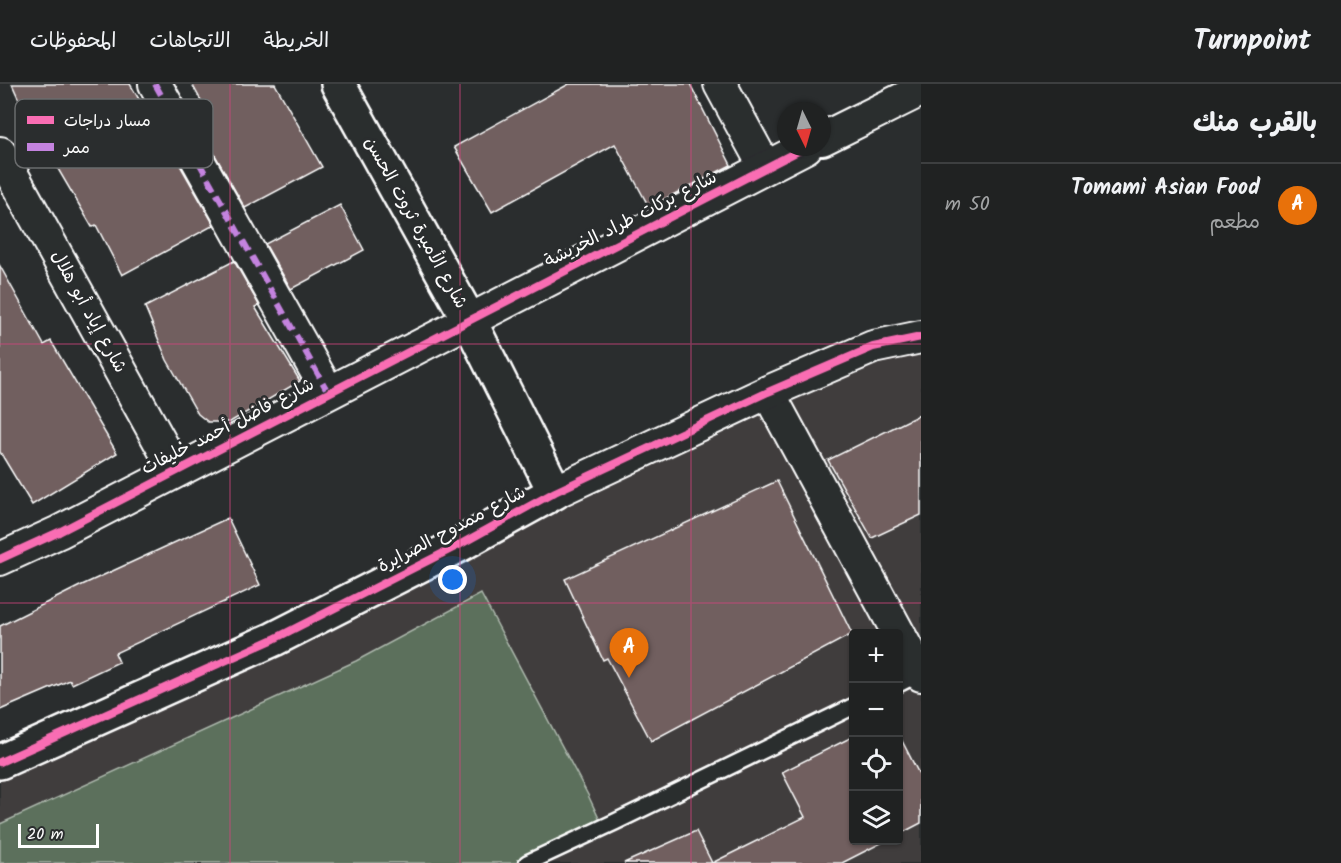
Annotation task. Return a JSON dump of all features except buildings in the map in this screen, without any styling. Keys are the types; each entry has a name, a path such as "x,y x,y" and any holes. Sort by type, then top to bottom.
{"street":[{"path":"155,84 163,99"},
{"name":"شارع الأميرة ثروت الحسن","path":"338,84 469,320 555,492"},
{"path":"720,84 765,167"},
{"path":"831,135 921,90"},
{"name":"شارع إياد أبو هلال","path":"0,153 176,471"},
{"name":"شارع بركات طراد الخريشة","path":"469,320 788,156"},
{"path":"202,168 328,392"},
{"name":"شارع فاضل أحمد خليفات","path":"0,559 59,532 469,320"},
{"name":"شارع ممدوح الصرايرة","path":"0,762 274,639 459,545 555,492 768,392 873,347 921,337"},
{"path":"768,392 913,677"}],"lane":[{"path":"527,863 849,708"}],"shaded area":[{"path":"921,337 921,863 0,863 0,762"}],"green space":[{"path":"481,594 603,827 527,863 0,863 0,824 356,661"}],"marked path":[{"path":"155,84 163,99"},
{"path":"202,168 328,392"}],"cycle path":[{"path":"0,559 59,532 789,156"},
{"path":"0,762 274,639 459,545 555,492 768,392 873,347 921,337"}],"place":[{"name":"Tomami Asian Food","path":"629,678"}]}
